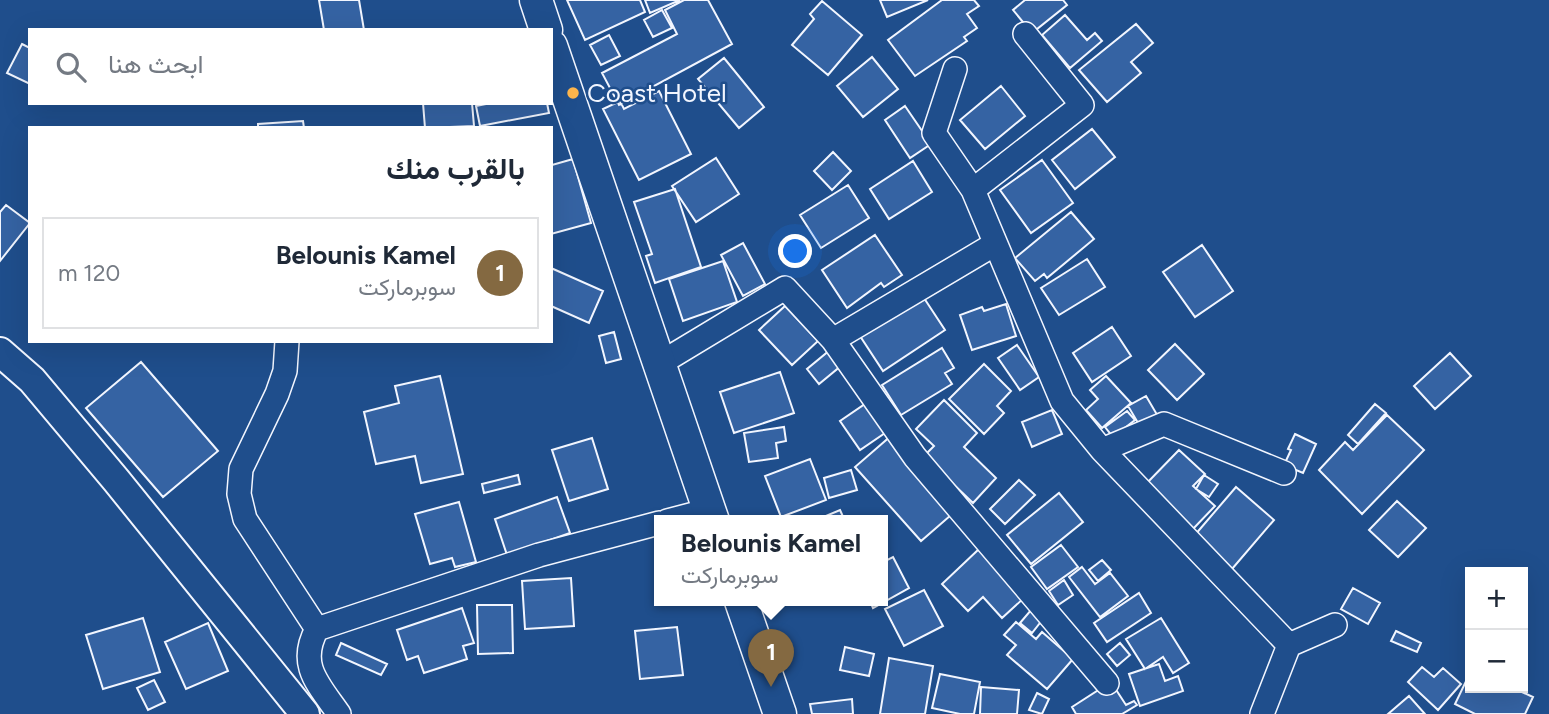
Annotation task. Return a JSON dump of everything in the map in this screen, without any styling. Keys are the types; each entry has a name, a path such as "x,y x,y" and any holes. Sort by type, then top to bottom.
{"main road":[{"path":"536,0 545,28"},
{"path":"553,52 711,515"},
{"path":"743,606 780,714"}],"street":[{"path":"973,190 1082,105 1025,34"},
{"path":"955,69 934,133 973,190 1062,401 1102,450 1289,645"},
{"path":"833,340 995,244"},
{"path":"659,364 785,288 833,340 915,457 1107,683"},
{"path":"287,343 285,371 277,394 241,468 239,494 245,519 317,629"},
{"path":"0,352 32,380 91,450 305,714"},
{"path":"1102,450 1164,424 1284,473"},
{"path":"339,714 311,672 309,649 317,629 539,555 654,524"},
{"path":"1262,714 1289,645 1335,625"}],"building":[{"path":"319,0 359,0 364,28 324,28"},
{"path":"567,0 640,0 645,12 585,40"},
{"path":"645,0 680,0 650,13"},
{"path":"684,0 708,0 732,44 619,105 602,73 677,34 665,10"},
{"path":"880,0 928,0 887,17"},
{"path":"942,0 974,0 979,6 967,14 977,28 964,37 967,41 915,76 888,40"},
{"path":"1025,0 1063,0 1067,5 1032,33 1013,10"},
{"path":"822,1 862,35 828,75 792,45 814,19 810,14"},
{"path":"662,10 672,28 653,37 644,20"},
{"path":"1065,15 1087,40 1095,33 1102,41 1070,68 1042,35"},
{"path":"1136,24 1153,43 1131,62 1141,73 1107,102 1079,70"},
{"path":"609,35 620,56 601,65 590,45"},
{"path":"22,44 28,47 28,83 7,73"},
{"path":"872,57 898,89 863,117 837,86"},
{"path":"724,58 764,107 739,128 698,79"},
{"path":"1001,86 1025,116 985,149 960,120"},
{"path":"659,91 691,154 639,180 603,109 620,101 624,109"},
{"path":"423,105 472,105 474,126 425,126"},
{"path":"547,105 549,113 480,126 476,106"},
{"path":"905,106 931,144 910,158 885,120"},
{"path":"303,121 304,126 258,126"},
{"path":"1092,129 1115,157 1075,189 1052,160"},
{"path":"833,152 851,171 832,190 814,171"},
{"path":"716,158 739,194 696,222 672,186"},
{"path":"573,159 591,223 553,233 553,165"},
{"path":"1042,160 1073,203 1031,233 1000,190"},
{"path":"913,161 932,192 889,219 870,189"},
{"path":"848,185 869,218 821,248 800,215"},
{"path":"675,189 701,267 655,283 646,256 652,254 634,202"},
{"path":"6,205 28,222 28,226 0,261 0,212"},
{"path":"1071,212 1094,239 1047,278 1044,274 1035,281 1015,258"},
{"path":"875,235 902,275 884,287 881,283 847,308 822,270"},
{"path":"743,243 765,284 743,296 721,255"},
{"path":"1202,245 1233,291 1195,317 1163,272"},
{"path":"1087,259 1105,287 1059,315 1041,288"},
{"path":"723,261 737,302 683,321 669,279"},
{"path":"553,269 603,291 589,323 553,307"},
{"path":"922,295 945,330 883,371 860,336"},
{"path":"1006,304 1016,336 972,350 960,315 982,307 984,311"},
{"path":"785,306 818,341 792,365 759,330"},
{"path":"1112,327 1131,356 1092,382 1073,353"},
{"path":"614,332 621,359 606,363 599,336"},
{"path":"1175,344 1204,374 1177,400 1148,370"},
{"path":"1017,345 1039,377 1020,390 998,358"},
{"path":"942,348 954,368 945,373 952,384 901,415 882,385"},
{"path":"830,350 842,365 819,384 807,369"},
{"path":"1450,353 1471,376 1435,409 1414,386"},
{"path":"141,362 218,451 163,497 86,408"},
{"path":"984,364 1011,391 997,406 1004,413 984,434 949,399"},
{"path":"780,372 794,413 734,433 720,392"},
{"path":"440,376 463,474 421,483 415,456 376,464 364,412 399,403 395,386"},
{"path":"1106,376 1131,403 1102,428 1086,410 1098,399 1090,390"},
{"path":"1146,396 1159,418 1141,428 1128,406"},
{"path":"944,400 977,433 964,447 996,478 973,503 924,456 934,446 916,429"},
{"path":"865,404 885,433 860,450 840,421"},
{"path":"1375,404 1386,413 1358,444 1348,435"},
{"path":"1052,410 1062,434 1032,447 1022,422"},
{"path":"1127,411 1135,420 1113,437 1105,427"},
{"path":"1387,415 1424,450 1362,514 1319,470 1345,442 1353,450"},
{"path":"784,427 786,441 776,443 778,458 749,462 744,433"},
{"path":"1295,434 1316,444 1303,473 1284,465"},
{"path":"892,435 958,509 921,541 855,467"},
{"path":"592,438 608,489 569,501 552,450"},
{"path":"1179,450 1205,474 1193,486 1215,506 1192,530 1145,485"},
{"path":"810,459 826,500 780,515 765,476"},
{"path":"851,470 857,490 829,498 824,478"},
{"path":"518,475 520,484 484,493 482,484"},
{"path":"1204,475 1218,484 1209,497 1196,489"},
{"path":"1019,480 1035,495 1005,524 990,509"},
{"path":"1236,487 1274,520 1232,569 1194,536"},
{"path":"1059,493 1083,522 1031,564 1007,535"},
{"path":"557,497 570,533 507,555 495,519"},
{"path":"1397,501 1426,528 1398,557 1369,530"},
{"path":"459,502 476,562 455,567 452,558 430,564 415,514"},
{"path":"840,510 842,515 828,515"},
{"path":"1061,545 1078,567 1047,589 1031,567"},
{"path":"979,549 1024,598 1002,618 983,597 968,611 942,584"},
{"path":"893,557 909,588 888,600 888,560"},
{"path":"1102,560 1111,570 1098,581 1089,570"},
{"path":"1082,567 1095,584 1110,573 1128,596 1100,617 1069,577"},
{"path":"571,578 574,626 525,629 522,581"},
{"path":"1064,580 1073,595 1058,605 1049,591"},
{"path":"1353,588 1380,603 1368,624 1341,609"},
{"path":"924,590 943,626 904,646 885,609"},
{"path":"1139,593 1151,613 1107,642 1094,623"},
{"path":"477,605 512,605 513,653 478,654"},
{"path":"462,608 474,643 463,646 467,659 424,673 418,656 407,660 397,630"},
{"path":"1031,610 1043,619 1032,633 1020,623"},
{"path":"143,618 160,672 103,689 86,635"},
{"path":"1161,618 1189,663 1173,673 1163,657 1145,669 1126,639"},
{"path":"1016,622 1036,639 1042,632 1073,659 1047,689 1007,655 1016,645 1004,635"},
{"path":"208,623 228,671 186,689 165,642"},
{"path":"677,627 683,675 640,679 635,631"},
{"path":"1396,631 1421,643 1417,652 1391,641"},
{"path":"341,643 387,664 381,675 336,655"},
{"path":"1120,643 1130,655 1117,666 1107,654"},
{"path":"845,647 874,654 869,676 840,670"},
{"path":"889,658 933,666 925,714 880,714"},
{"path":"1159,664 1165,681 1178,676 1183,691 1140,706 1129,674"},
{"path":"1422,667 1434,677 1443,668 1461,684 1438,710 1408,682"},
{"path":"940,674 980,682 974,714 932,708"},
{"path":"154,680 165,702 148,710 137,688"},
{"path":"1111,682 1126,705 1134,701 1137,705 1122,714 1076,714 1072,707"},
{"path":"1465,683 1465,693 1524,693 1533,697 1525,714 1475,714 1455,704"},
{"path":"981,687 1019,690 1017,714 980,714"},
{"path":"1037,693 1049,699 1042,714 1029,710"},
{"path":"1409,696 1425,714 1388,714"},
{"path":"852,699 853,714 812,714 810,704"}],"place":[{"name":"Coast Hotel","path":"573,93"},
{"name":"Belounis Kamel","path":"771,687"}]}
